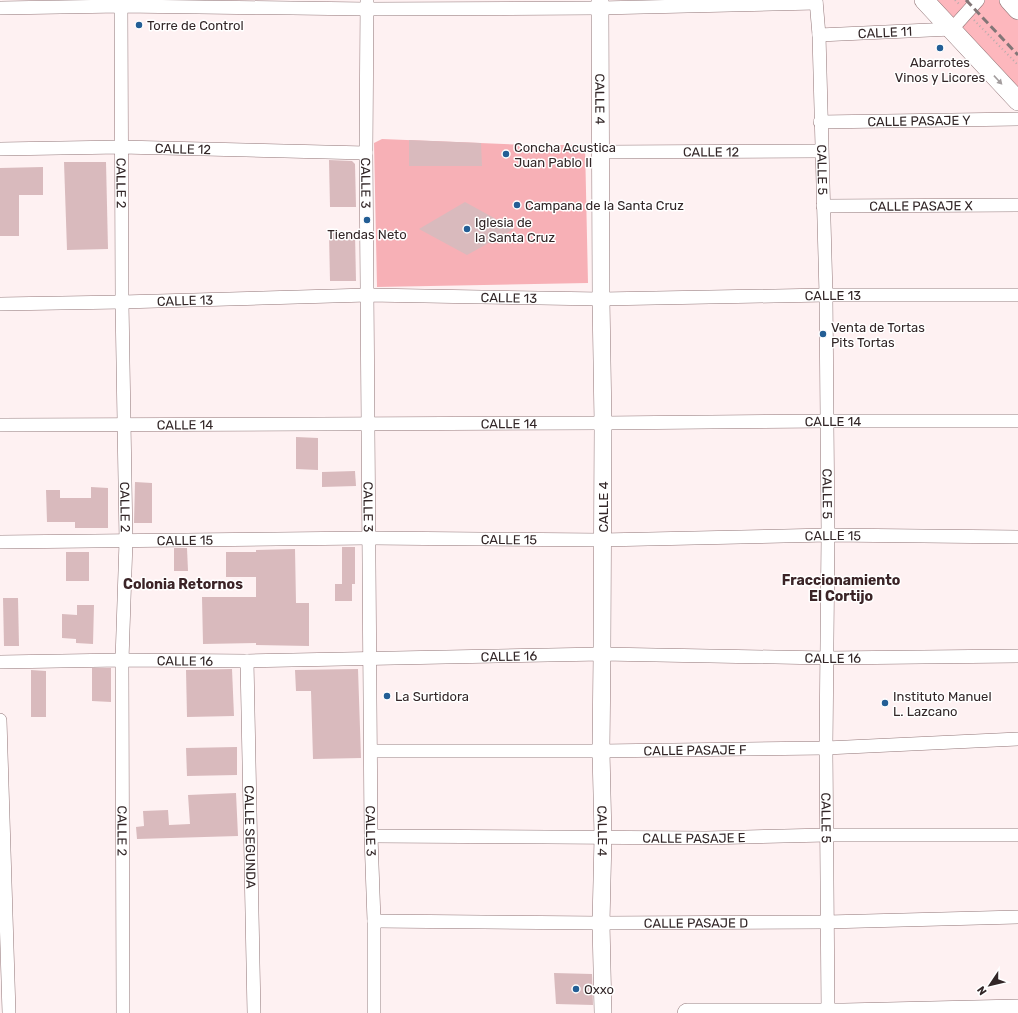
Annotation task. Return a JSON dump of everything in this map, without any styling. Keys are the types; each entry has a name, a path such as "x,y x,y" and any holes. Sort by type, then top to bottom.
{"main road":[{"path":"924,0 1018,101"},
{"path":"1009,0 1018,10"},
{"path":"687,1013 929,1012 1018,1009"}],"street":[{"path":"952,30 978,0"},
{"path":"0,8 26,4 121,3 600,4 816,2"},
{"name":"CALLE 5","path":"816,2 819,35 820,122 826,295 828,535 826,748 828,1013"},
{"name":"CALLE 2","path":"121,3 122,302 126,541 122,660 123,1013"},
{"name":"CALLE 3","path":"367,4 366,153 371,836 374,921 374,1013"},
{"name":"CALLE 4","path":"600,4 603,423 600,751 603,837 601,923 603,1013"},
{"name":"CALLE 11","path":"819,35 952,30"},
{"name":"CALLE PASAJE Y","path":"820,122 1018,119"},
{"name":"CALLE 12","path":"0,149 121,147 366,153"},
{"name":"CALLE 12","path":"601,152 821,151"},
{"name":"CALLE PASAJE X","path":"823,206 1018,205"},
{"name":"CALLE 13","path":"0,304 368,295 601,299 826,295 1018,296"},
{"name":"CALLE 14","path":"0,426 124,424 1018,421"},
{"name":"CALLE 15","path":"0,542 370,538 602,540 828,535 1018,537"},
{"name":"CALLE 16","path":"0,662 122,660 247,661 602,654 827,658 1018,656"},
{"name":"CALLE SEGUNDA","path":"247,661 254,1013"},
{"path":"0,720 9,1013"},
{"name":"CALLE PASAJE F","path":"371,751 600,751 826,748 1018,738"},
{"name":"CALLE PASAJE E","path":"371,836 706,838 827,835 1018,835"},
{"name":"CALLE PASAJE D","path":"374,921 601,923 827,922 1018,916"}],"path":[{"path":"969,14 1018,65"}],"shaded area":[{"path":"930,0 973,0 951,23"},
{"path":"984,0 1003,0 1018,16 1018,94 957,29"},
{"path":"382,139 529,145 585,145 588,283 377,287 374,143"}],"building":[{"path":"409,140 481,143 482,166 409,166"},
{"path":"329,160 352,161 355,164 356,207 330,207"},
{"path":"64,162 106,162 108,249 67,250"},
{"path":"43,167 43,195 19,195 19,236 0,236 0,168"},
{"name":"Iglesia de la Santa Cruz","path":"465,202 514,229 467,255 419,229"},
{"path":"329,233 355,233 356,281 330,281"},
{"path":"296,437 318,438 318,470 296,469"},
{"path":"355,471 356,486 322,487 322,472"},
{"path":"135,482 152,483 152,523 134,523"},
{"path":"91,487 108,488 108,528 75,528 75,522 47,522 46,490 60,490 60,498 91,498"},
{"path":"342,547 355,547 355,584 352,584 352,601 335,601 335,584 342,584"},
{"path":"174,548 187,548 188,571 174,571"},
{"path":"295,549 296,603 309,603 309,646 256,645 256,643 203,644 202,597 256,597 256,577 226,577 226,552 256,552 256,550"},
{"path":"66,552 89,552 89,581 66,581"},
{"path":"3,598 18,598 19,646 4,646"},
{"path":"77,605 94,605 93,644 76,643 76,639 62,638 62,614 77,615"},
{"path":"92,668 111,668 111,702 92,701"},
{"path":"232,669 234,716 187,717 186,670"},
{"path":"358,669 361,758 313,759 311,691 296,691 295,670"},
{"path":"31,670 46,671 46,717 31,717"},
{"path":"237,747 237,775 187,776 186,748"},
{"path":"236,793 238,836 137,839 136,827 144,826 143,811 168,810 169,825 190,824 188,795"},
{"name":"Oxxo","path":"554,973 592,974 593,1005 556,1004"}],"railway":[{"path":"966,0 1018,55"}],"place":[{"name":"Torre de Control","path":"139,25"},
{"name":"Abarrotes Vinos y Licores","path":"940,48"},
{"name":"Concha Acustica Juan Pablo II","path":"506,154"},
{"name":"Campana de la Santa Cruz","path":"517,205"},
{"name":"Tiendas Neto","path":"367,220"},
{"name":"Iglesia de la Santa Cruz","path":"467,229"},
{"name":"Venta de Tortas Pits Tortas","path":"823,334"},
{"name":"La Surtidora","path":"387,696"},
{"name":"Instituto Manuel L. Lazcano","path":"885,703"},
{"name":"Oxxo","path":"576,989"}],"district":[{"name":"Colonia Retornos","path":"183,584"},
{"name":"Fraccionamiento El Cortijo","path":"841,588"}]}
